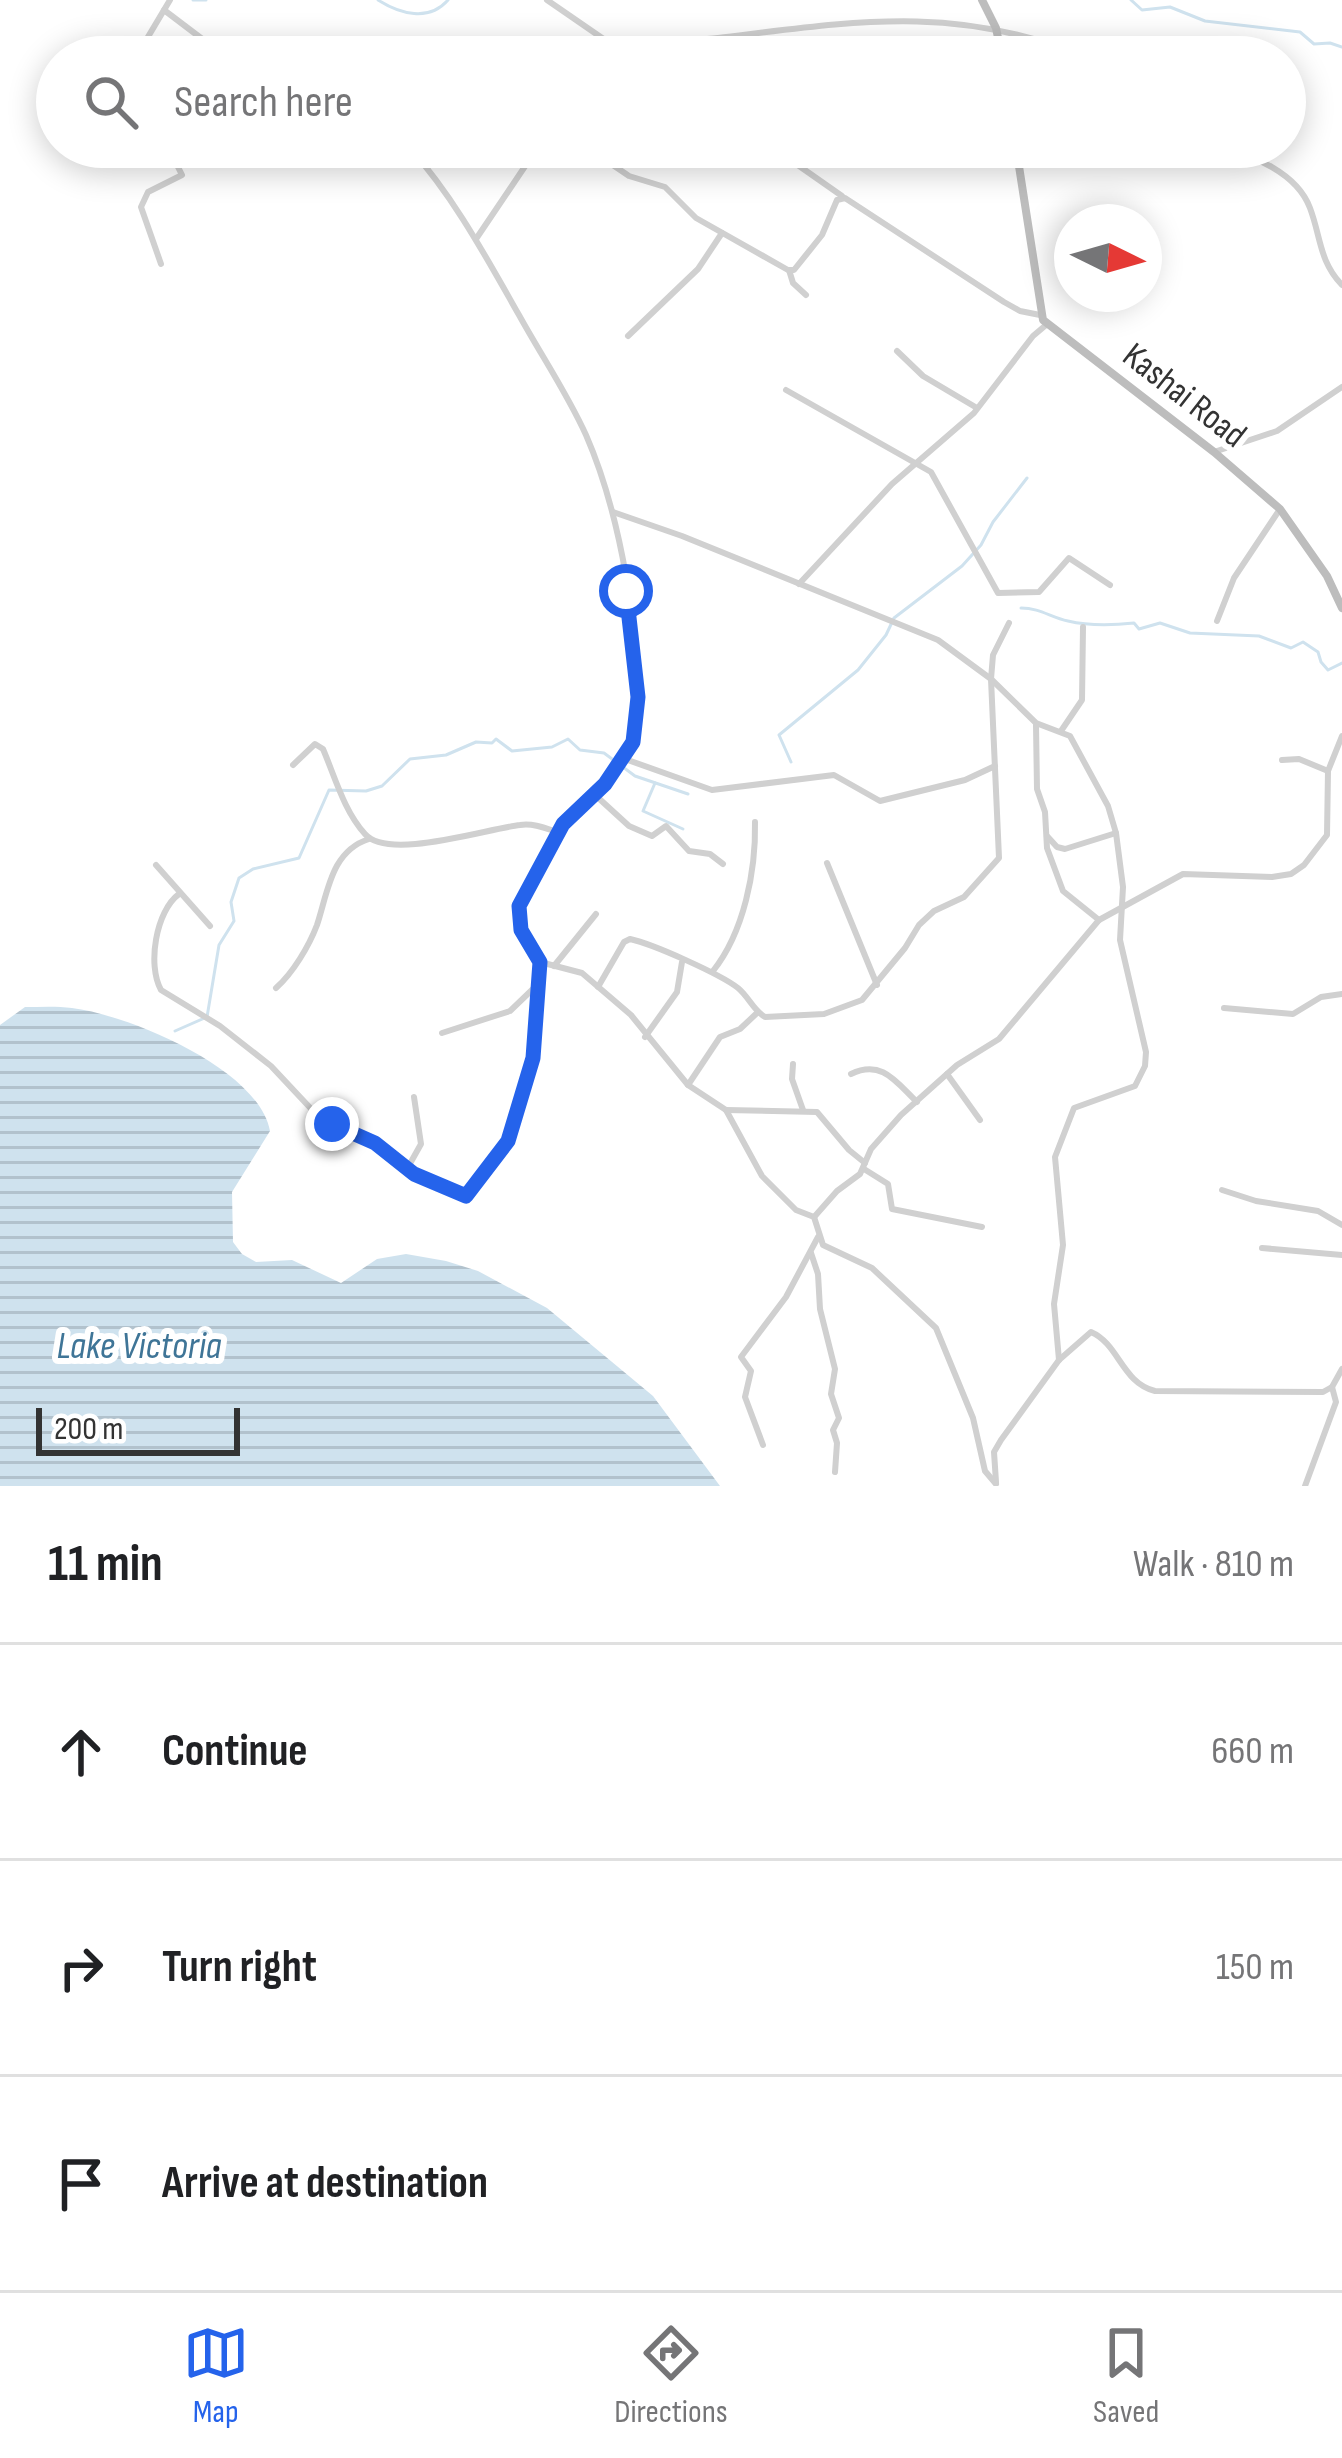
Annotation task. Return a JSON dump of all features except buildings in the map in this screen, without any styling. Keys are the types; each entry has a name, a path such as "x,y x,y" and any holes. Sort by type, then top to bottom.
{"street":[{"path":"547,0 604,36"},
{"path":"982,0 998,36"},
{"path":"149,36 169,1"},
{"path":"164,10 198,36"},
{"path":"760,36 928,19 1021,36"},
{"path":"160,264 140,207 148,192 182,175 178,168"},
{"path":"179,894 165,910 155,959 161,990 220,1026 271,1066 315,1113 375,1143 432,1184 466,1196 508,1141 533,1058 540,962 521,930 519,906 557,832 625,759 636,729 638,697 613,512 580,424 476,239 429,168"},
{"path":"476,239 524,168"},
{"path":"616,168 665,187 696,218 789,270 822,236 837,200 845,198"},
{"path":"802,168 1004,302 1040,315"},
{"name":"Kashai Road","path":"1019,168 1040,315 1046,325 1214,452 1280,509 1316,559 1342,608"},
{"path":"1272,168 1294,184 1312,211 1324,261 1342,285"},
{"path":"628,336 698,268 722,233"},
{"path":"789,270 793,284 806,295"},
{"path":"799,584 916,461 977,408 1033,335 1046,325"},
{"path":"897,351 923,376 977,408"},
{"path":"1214,452 1277,430 1342,387"},
{"path":"786,390 916,461 938,482 998,593 1039,592 1069,558 1109,585"},
{"path":"1217,621 1234,578 1280,509"},
{"path":"613,512 938,640 991,679 1036,723 1072,740 1094,777 1115,832 1123,910 1120,940 1147,1061 1135,1086 1074,1108 1058,1144 1055,1166 1063,1245 1054,1304 1059,1360"},
{"path":"598,987 630,939 713,971 745,994 757,1013 774,1018 829,1013 862,1000 878,985 919,925 934,911 964,897 998,861 991,679 993,655 1009,623"},
{"path":"1061,731 1082,700 1083,627"},
{"path":"1036,723 1037,789 1061,888 1099,920"},
{"path":"814,1217 864,1166 881,1136 947,1074 999,1039 1099,920 1187,873 1253,878 1296,871 1318,851 1327,835 1328,771 1342,736"},
{"path":"292,765 315,744 323,749 348,807 369,839 380,844 407,846 520,825 557,832"},
{"path":"625,759 712,790 834,775 880,801 964,780 994,766"},
{"path":"1282,760 1299,759 1328,771"},
{"path":"594,794 639,832 652,836 666,826 689,850 710,854 723,864"},
{"path":"713,971 726,949 751,878 755,822"},
{"path":"1047,836 1065,849 1115,832"},
{"path":"276,988 314,933 332,874 353,847 369,839"},
{"path":"827,863 878,985"},
{"path":"156,866 210,926"},
{"path":"554,966 596,914"},
{"path":"645,1037 677,992 681,961"},
{"path":"540,962 582,973 631,1015 688,1084 727,1110 762,1176 796,1210 814,1217"},
{"path":"442,1033 510,1011 538,985"},
{"path":"1224,1008 1293,1013 1321,997 1342,994"},
{"path":"688,1084 720,1037 740,1029 757,1013"},
{"path":"793,1064 792,1079 803,1110"},
{"path":"851,1074 868,1067 878,1069 917,1102"},
{"path":"947,1074 980,1120"},
{"path":"407,1168 421,1144 413,1096"},
{"path":"727,1110 821,1114 864,1166 888,1184 892,1209 982,1227"},
{"path":"1222,1190 1256,1202 1318,1211 1342,1225"},
{"path":"814,1217 818,1237 830,1249 872,1268 935,1328 973,1418 986,1472 997,1485"},
{"path":"764,1445 745,1397 752,1375 741,1357 786,1297 818,1237"},
{"path":"1262,1248 1342,1255"},
{"path":"811,1253 835,1369 831,1394 839,1418 832,1430 837,1443 835,1472"},
{"path":"997,1485 994,1452 1059,1360 1091,1333 1100,1336 1134,1382 1155,1391 1312,1393 1332,1387"},
{"path":"1305,1486 1336,1402 1332,1387 1342,1369"}],"water":[{"name":"Lake Victoria","path":"25,1007 72,1008 157,1034 218,1067 261,1108 270,1131 232,1192 233,1242 242,1254 256,1262 292,1260 341,1283 377,1259 406,1254 478,1271 547,1308 653,1396 720,1486 0,1486 0,1025"}],"waterway":[{"path":"193,0 206,0"},
{"path":"378,0 414,14 432,11 448,0"},
{"path":"1131,0 1142,10 1170,7 1205,21 1305,36"},
{"path":"1306,37 1314,44 1342,47"},
{"path":"791,762 779,735 858,670 894,618 962,566 1027,478"},
{"path":"1021,608 1085,624 1134,623 1139,629 1160,623 1190,633 1259,636 1291,648 1303,642 1318,652 1328,670 1342,663"},
{"path":"175,1031 207,1017 219,945 234,921 231,902 239,878 253,869 299,858 329,790 366,791 382,786 410,759 446,755 476,742 496,739 512,751 552,747 568,739 580,750 604,753 635,776 688,794"},
{"path":"655,783 643,811 683,829"}],"route":[{"path":"332,1124 375,1143 432,1184 466,1196 508,1141 533,1058 540,962 518,924 519,906 563,824 613,775 628,754 636,729 638,697 626,591"}]}
